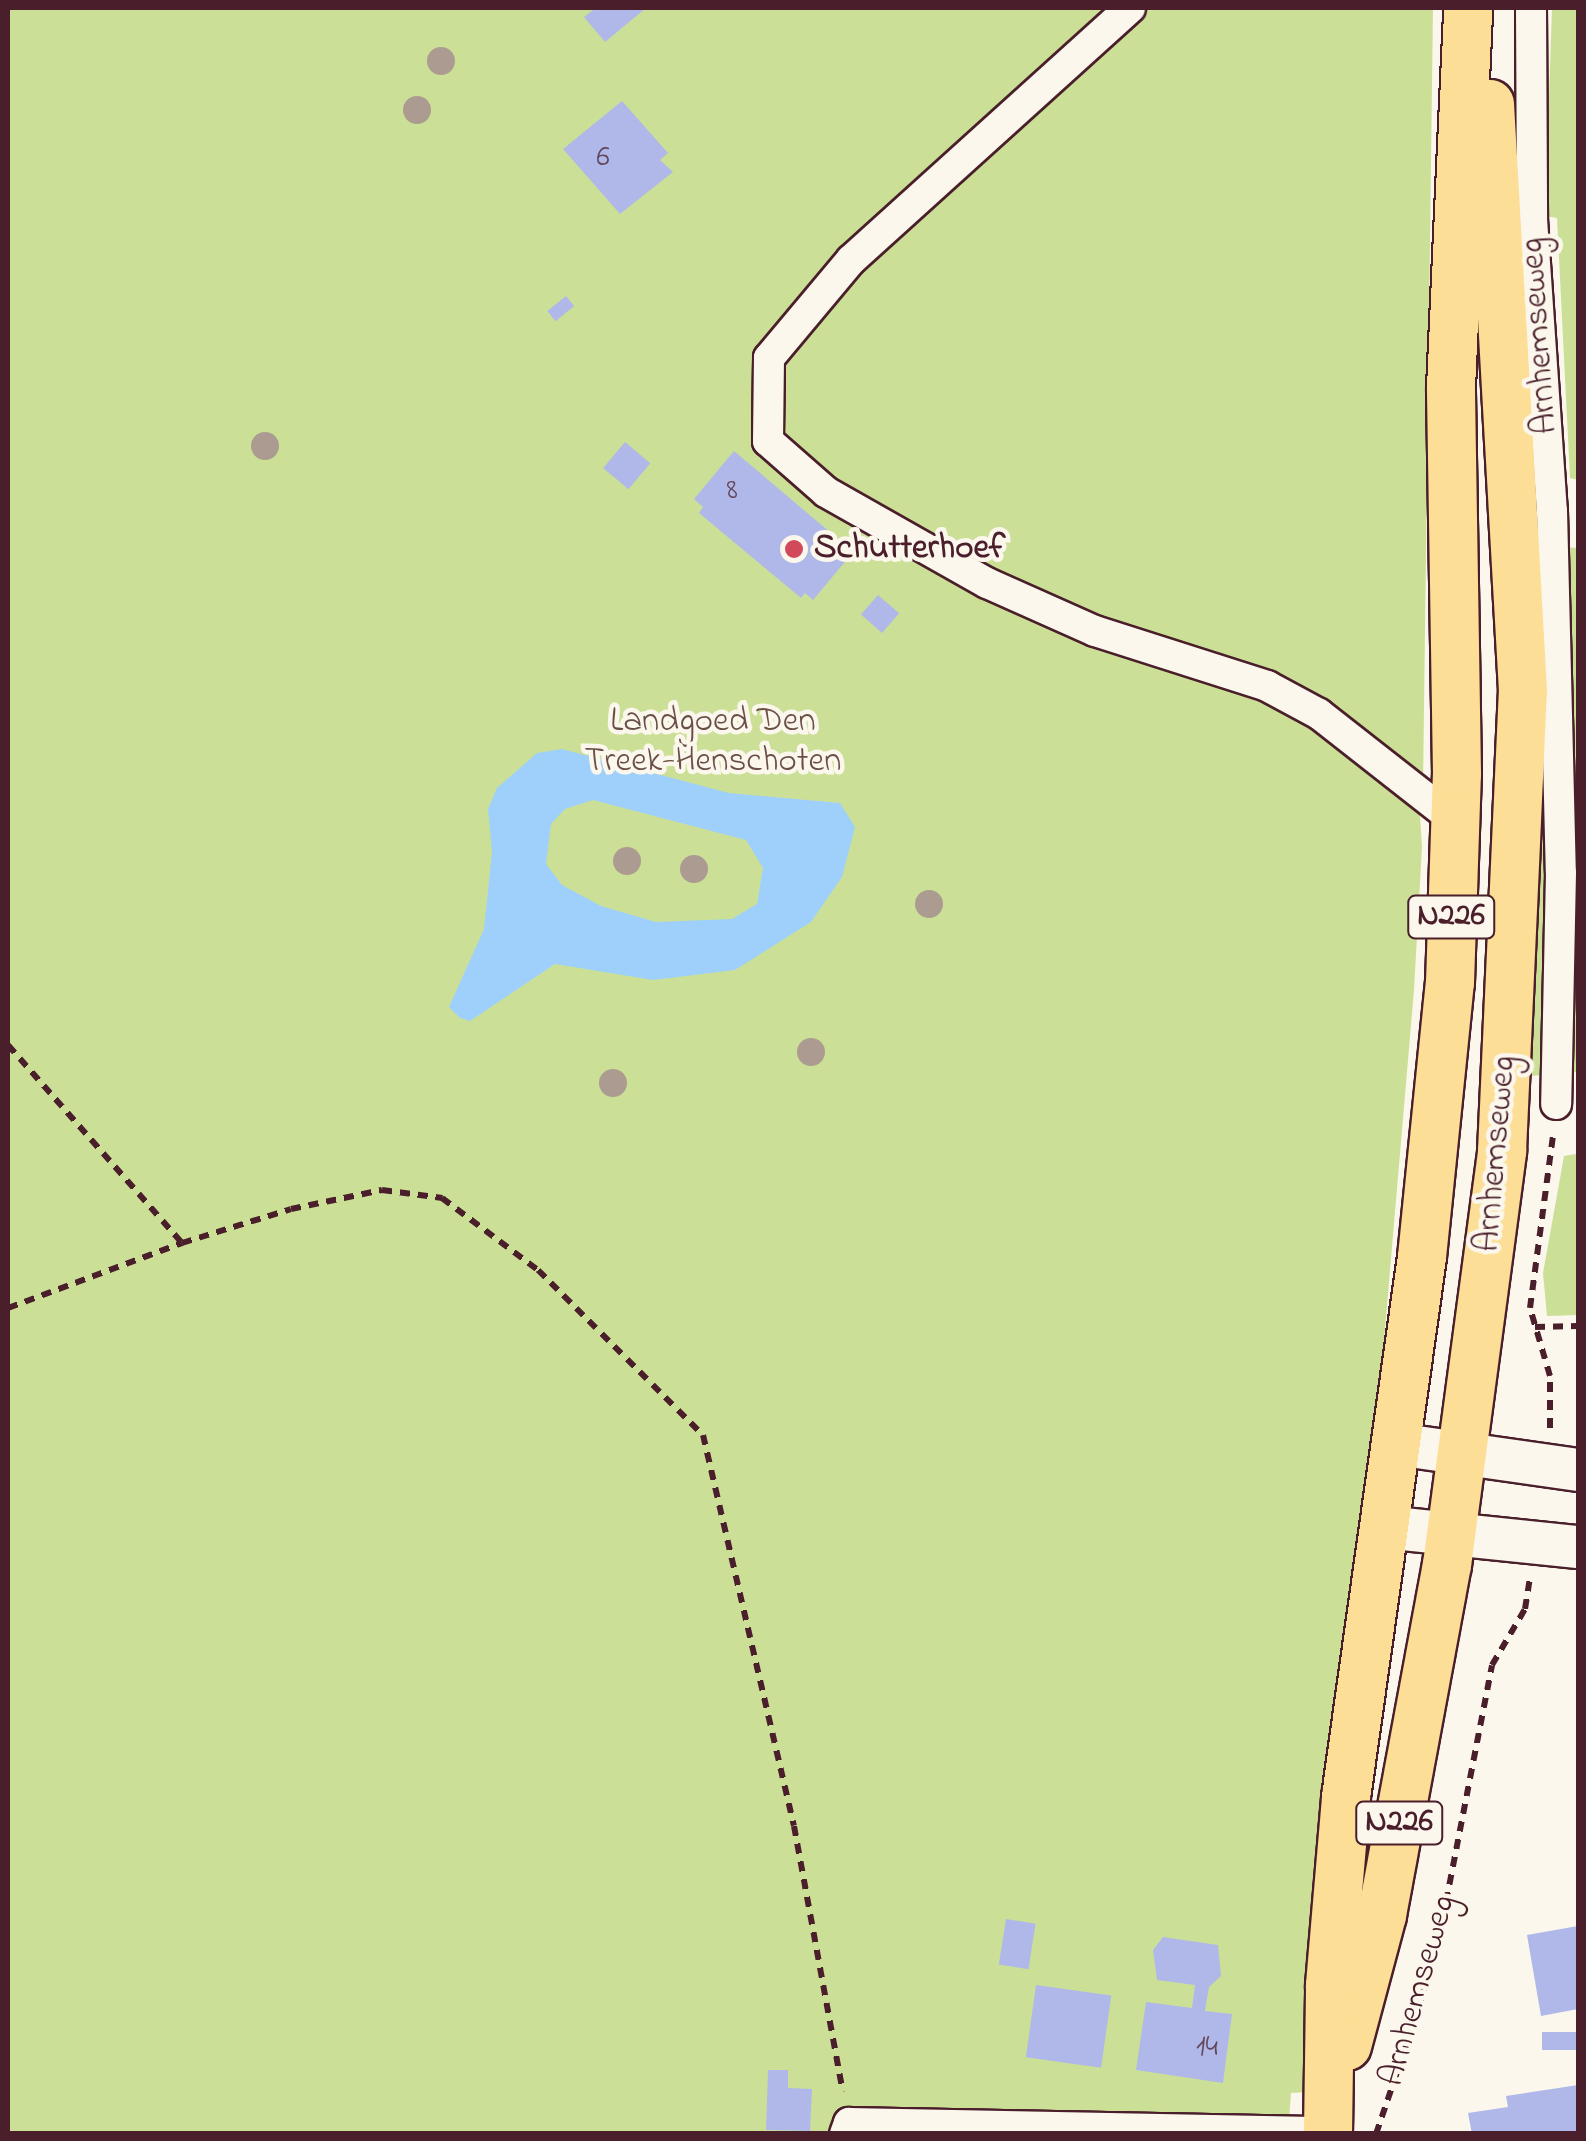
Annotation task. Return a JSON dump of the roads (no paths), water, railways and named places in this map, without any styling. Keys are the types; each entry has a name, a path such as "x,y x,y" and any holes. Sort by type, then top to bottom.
{"main road":[{"name":"Arnhemseweg","path":"1329,2124 1330,1986 1346,1797 1396,1444 1450,983 1454,820 1451,388 1468,8"},
{"name":"Arnhemseweg","path":"1329,2124 1382,1915 1465,1452 1502,1152 1523,691 1514,452 1483,8"},
{"path":"1396,1444 1562,1467"},
{"path":"1384,1526 1578,1547"}],"street":[{"path":"1130,8 851,260 770,358 768,441 826,492 988,583 1095,631 1267,686 1319,714 1454,820"},
{"name":"Arnhemseweg","path":"1530,8 1532,219 1552,511 1561,872 1556,1104"},
{"path":"847,2128 1329,2124"}],"water":[{"path":"562,749 729,793 840,803 855,827 842,877 811,922 735,970 653,980 555,964 470,1021 460,1018 449,1007 484,929 492,852 488,809 497,788 537,753","holes":["593,800 746,840 763,868 757,904 732,919 656,922 601,906 562,885 546,864 551,824 565,809"]}],"place":[{"name":"Schutterhoef","path":"794,549"}],"park label":[{"name":"Landgoed Den Treek-Henschoten","path":"713,742"}]}
